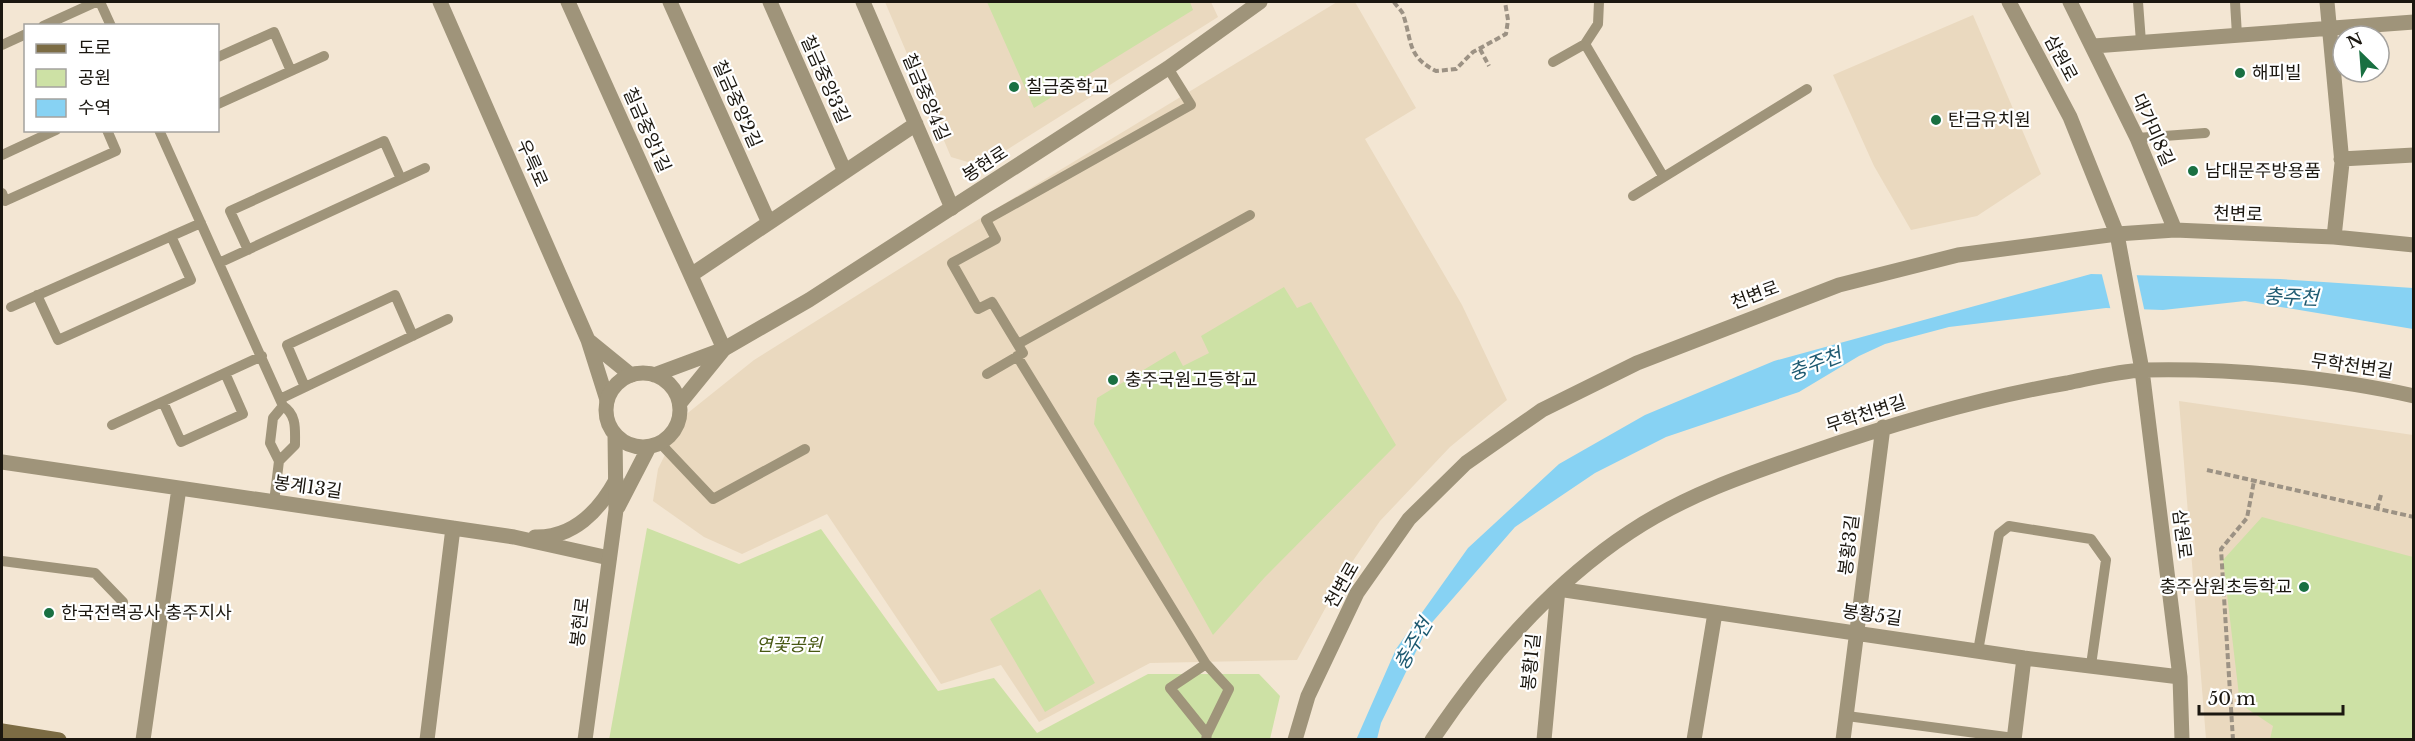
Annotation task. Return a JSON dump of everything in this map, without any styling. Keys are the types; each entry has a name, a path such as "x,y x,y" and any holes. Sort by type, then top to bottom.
{"main road":[{"path":"2,731 59,740"}],"street":[{"name":"우륵로","path":"442,2 588,339 607,400"},
{"name":"칠금중앙1길","path":"568,2 724,349"},
{"name":"칠금중앙2길","path":"670,2 769,223"},
{"name":"칠금중앙3길","path":"770,2 845,172"},
{"name":"칠금중앙4길","path":"863,2 952,208"},
{"name":"봉현로","path":"654,375 724,349 809,300 1168,68 1260,2"},
{"name":"삼원로","path":"2009,2 2070,117 2117,234 2142,370 2180,677 2182,740"},
{"name":"대가미8길","path":"2070,2 2094,46 2137,138 2175,230"},
{"path":"2327,2 2341,159 2334,237"},
{"path":"2094,46 2414,21"},
{"path":"691,275 916,124"},
{"path":"2341,159 2414,155"},
{"name":"천변로","path":"1294,740 1308,696 1357,593 1409,519 1466,464 1542,410 1636,363 1839,285 1958,255 2117,234 2175,230 2334,237 2414,245"},
{"name":"우륵로","path":"588,339 631,375"},
{"name":"봉현로","path":"680,403 724,349"},
{"name":"무학천변길","path":"1432,740 1469,685 1558,589 1630,532 1716,485 1883,427 2003,394 2142,370 2265,375 2378,387 2414,396"},
{"path":"631,375 654,375 671,385 680,403 676,426 655,445 630,445 615,435 608,424 607,400 620,380 631,375"},
{"name":"봉황3길","path":"1843,740 1883,427"},
{"name":"봉현로","path":"585,740 616,510 615,435"},
{"name":"봉현로","path":"616,510 655,445"},
{"name":"봉계13길","path":"2,462 514,537 609,558"},
{"path":"514,537 549,537 570,530 593,513 605,500 616,480"},
{"path":"143,740 179,488"},
{"path":"427,740 453,528"},
{"name":"봉황5길","path":"1558,589 2024,658 2180,677"},
{"name":"봉황1길","path":"1544,740 1558,589"},
{"path":"1694,740 1715,613"},
{"path":"2014,739 2024,658"}],"lane":[{"path":"48,24 98,2 110,24"},
{"path":"1553,62 1585,44 1598,24 1599,2"},
{"path":"2138,2 2141,42"},
{"path":"2235,2 2237,35"},
{"path":"219,57 274,32 291,71"},
{"path":"2,45 24,35"},
{"path":"1585,44 1663,176"},
{"path":"219,104 324,56"},
{"path":"987,374 1023,353 992,302 978,309 952,263 996,239 986,220 1191,105 1168,68"},
{"path":"1633,196 1807,89"},
{"path":"2,155 52,132"},
{"path":"2,193 5,201 116,151 108,132"},
{"path":"160,132 281,402 291,411 295,422 295,445 279,461"},
{"path":"2137,138 2205,133"},
{"path":"248,250 230,211 384,141 401,179"},
{"path":"219,263 425,168"},
{"path":"1018,344 1250,214"},
{"path":"11,307 201,223"},
{"path":"38,295 58,340 191,280 171,236"},
{"path":"305,387 287,345 395,295 413,336"},
{"path":"274,502 279,461 270,443 273,418 281,402 305,387 448,319"},
{"path":"112,425 261,356"},
{"path":"1017,356 1206,664 1229,689 1207,737 1170,688 1206,664"},
{"path":"163,402 181,442 243,414 225,373"},
{"path":"655,445 713,499 805,448"},
{"path":"1978,651 1999,534 2009,526 2091,539 2106,560 2091,665"},
{"path":"2,561 95,573 123,602"},
{"path":"1847,716 2014,739"}],"path":[{"path":"1394,2 1404,15 1408,41 1423,65 1436,71 1456,69 1480,49 1506,34 1508,20 1505,2"},
{"path":"1480,49 1489,66"},
{"path":"2207,470 2414,517"},
{"path":"2233,740 2221,549 2247,518 2254,481"},
{"path":"2377,509 2381,495"}],"shaded area":[{"name":"칠금중학교","path":"885,2 1211,2 1218,17 981,166 951,157"},
{"name":"충주국원고등학교","path":"1337,2 1355,2 1416,108 1365,139 1462,305 1507,400 1450,447 1380,521 1344,574 1297,660 1150,663 1039,722 1001,665 941,684 827,514 742,554 704,537 653,501 658,469 684,416 754,360 966,227"},
{"name":"탄금유치원","path":"1973,15 2041,174 1977,216 1911,230 1874,166 1833,75"},
{"name":"충주삼원초등학교","path":"2179,401 2413,435 2413,739 2206,739"}],"green space":[{"path":"987,2 1190,2 1193,10 1034,108"},
{"path":"1284,287 1297,308 1311,302 1396,445 1265,577 1213,635 1094,424 1097,398 1175,351 1183,366 1209,353 1201,336"},
{"path":"2262,517 2413,557 2413,739 2270,739 2273,726 2240,704 2223,560"},
{"name":"연꽃공원","path":"647,528 739,564 821,529 938,691 994,678 1037,733 1148,674 1259,674 1280,696 1270,739 609,740"},
{"path":"1040,589 1095,683 1045,712 990,619"}],"water":[{"name":"충주천","path":"2091,274 2280,279 2413,288 2413,329 2245,301 2163,310 2106,308 1949,327 1885,344 1859,356 1799,392 1666,437 1595,473 1515,527 1428,627 1381,723 1377,739 1356,740 1396,649 1468,548 1559,464 1645,415 1774,361"}],"pier":[{"path":"2101,271 2136,272 2145,313 2111,311"}],"place":[{"name":"해피빌","path":"2240,73"},
{"name":"칠금중학교","path":"1014,87"},
{"name":"탄금유치원","path":"1936,120"},
{"name":"남대문주방용품","path":"2193,171"},
{"name":"충주국원고등학교","path":"1113,380"},
{"name":"충주삼원초등학교","path":"2304,587"},
{"name":"한국전력공사 충주지사","path":"49,613"}]}
